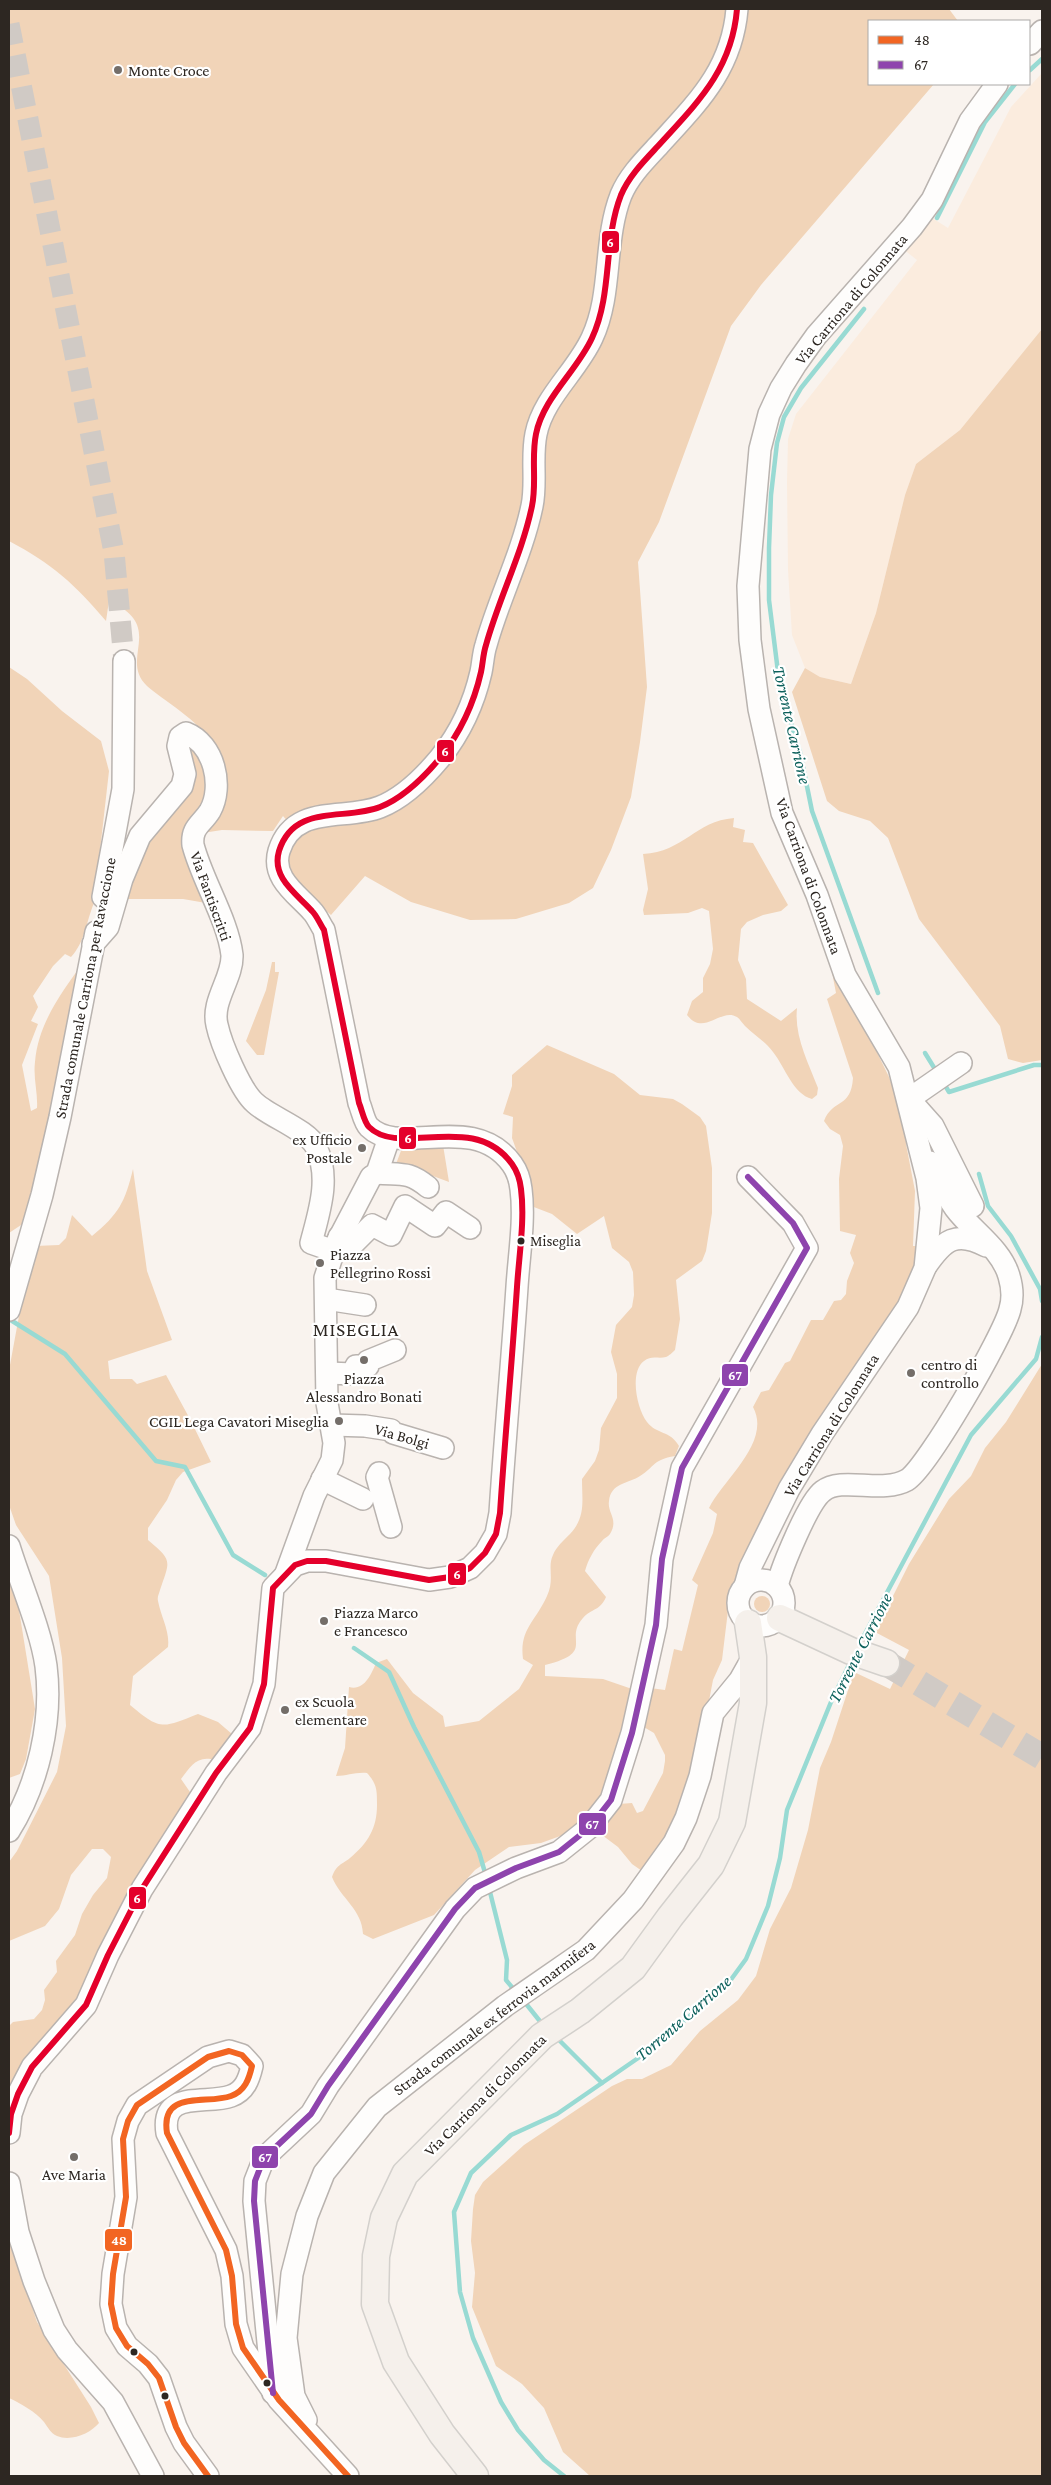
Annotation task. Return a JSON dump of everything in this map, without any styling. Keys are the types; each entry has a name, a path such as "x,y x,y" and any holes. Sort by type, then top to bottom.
{"main road":[{"name":"Via Carriona di Colonnata","path":"475,2476 442,2434 396,2362 375,2304 376,2256 384,2218 405,2174 542,2036 580,2011 633,1968 670,1916 712,1865 732,1822 753,1704 754,1657 771,1612"},
{"path":"771,1612 856,1640 881,1660"}],"street":[{"path":"290,1569 314,1496 332,1460 334,1444 327,1403 325,1278 337,1244 372,1175 380,1133 359,1103 324,930 315,914 286,884 280,874 278,852 286,837 298,824 318,816 379,808 408,790 440,757 469,711 481,672 486,645 533,504 533,458 538,426 550,402 592,337 601,308 612,223 622,193 638,168 693,108 719,72 733,39 736,9"},
{"path":"1031,43 1042,31"},
{"name":"Via Carriona di Colonnata","path":"925,1268 931,1208 928,1178 914,1130 909,1099 899,1066 845,975 817,895 782,813 760,709 750,640 748,586 760,449 769,414 781,388 816,336 912,227 932,200 970,121 996,85"},
{"name":"Strada comunale Carriona per Ravaccione","path":"9,1310 42,1195 60,1117 93,944 109,872 123,789 124,661"},
{"name":"Via Fantiscritti","path":"93,944 108,926 122,879 140,836 182,786 185,774 178,746 180,737 186,733 195,737 204,748 214,768 216,793 210,812 195,828 192,844 226,930 232,955 217,1009 218,1027 230,1062 248,1096 281,1122 312,1139 317,1148 324,1173 324,1192 311,1243 337,1244"},
{"path":"961,1063 909,1099 933,1126 974,1206"},
{"name":"Via Carriona di Colonnata","path":"914,1130 955,1208 995,1251 1009,1275 1012,1296 1010,1310 995,1342 930,1456 908,1479 898,1483 862,1486 833,1485 822,1491 786,1560 771,1612 740,1612 738,1605 750,1568 789,1489 822,1434 908,1307 925,1268 938,1249 949,1240 962,1237 974,1240 995,1251"},
{"path":"9,2133 11,2114 18,2094 32,2067 86,2005 108,1954 142,1889 216,1772 250,1728 264,1684 273,1588 290,1569 307,1561 326,1561 429,1580 450,1577 470,1568 480,1558 496,1534 500,1513 514,1332 521,1204 519,1178 514,1165 500,1150 485,1142 454,1136 380,1133"},
{"path":"372,1175 406,1174 415,1176 428,1187"},
{"path":"372,1175 398,1193 394,1197 434,1226 446,1212 470,1228"},
{"path":"274,2393 254,2201 254,2181 259,2166 277,2143 292,2133 311,2114 328,2086 392,1994 455,1909 475,1888 516,1868 559,1852 589,1828 611,1800 632,1733 656,1625 662,1559 682,1468 807,1248 793,1223 748,1178"},
{"path":"337,1244 353,1244 372,1225 391,1235 405,1206"},
{"path":"325,1296 365,1305"},
{"path":"328,1373 353,1374 356,1366 368,1366 368,1361 395,1350"},
{"name":"Via Bolgi","path":"332,1425 391,1430 393,1433 406,1438 443,1448"},
{"path":"379,1473 377,1478 391,1527"},
{"path":"322,1479 363,1499"},
{"path":"9,1546 36,1627 46,1665 48,1697 44,1731 32,1783 24,1804 9,1831"},
{"path":"745,1586 751,1582 765,1580 771,1612"},
{"name":"Strada comunale ex ferrovia marmifera","path":"327,2476 317,2444 294,2396 286,2338 292,2274 307,2216 324,2173 377,2107 505,2006 586,1950 633,1900 674,1843 686,1818 700,1776 713,1713 740,1680 754,1657"},
{"path":"208,2476 184,2443 176,2426 160,2378 148,2364 127,2346 116,2328 111,2304 113,2274 126,2197 123,2139 128,2121 137,2106 152,2094 208,2057 229,2051 242,2055 252,2066 250,2079 243,2089 230,2096 191,2099 182,2103 170,2112 166,2126 167,2133 226,2250 232,2276 236,2324 243,2348 274,2393 317,2444 348,2476"},
{"path":"9,2183 18,2232 34,2281 54,2330 67,2350 113,2402 153,2476"}],"shaded area":[{"path":"9,9 949,9 957,20 868,20 868,85 933,85 761,285 731,326 659,522 638,562 647,687 631,797 611,850 593,888 569,903 516,919 470,920 411,902 365,876 331,915 303,889 295,880 290,870 291,848 300,836 283,816 273,831 222,830 196,834 207,821 207,740 198,726 147,686 139,675 137,665 139,632 135,621 126,611 109,601 106,621 84,596 50,566 9,541"},
{"path":"1042,73 1042,329 960,430 916,464 905,495 876,613 851,684 820,677 805,668 792,635 788,570 787,482 788,439 796,414 917,260 903,249 929,216 948,228 1011,107"},
{"path":"1042,329 1042,1060 1023,1063 1008,1059 1000,1026 919,919 888,838 870,821 839,811 827,801 792,692 805,668 820,677 851,684 876,613 905,495 916,464 960,430"},
{"path":"9,667 27,679 62,711 101,741 109,771 94,903 85,932 76,951 71,957 65,954 53,966 33,996 38,1007 31,1021 38,1024 22,1065 31,1111 37,1108 35,1068 37,1048 41,1035 59,997 83,963 72,1026 24,1223 9,1233"},
{"path":"184,742 203,757 209,791 189,826 206,903 183,899 122,899 134,856 169,808"},
{"path":"734,818 733,827 745,830 743,842 753,843 788,905 781,911 763,915 747,922 741,929 738,960 746,979 747,999 781,1021 797,1008 800,1039 818,1088 817,1095 812,1099 805,1096 794,1086 770,1048 737,1017 731,1015 700,1023 693,1021 687,1015 692,1001 703,992 703,978 710,964 713,949 709,911 702,908 688,913 644,915 643,910 648,889 643,854 669,848 709,825 721,820"},
{"path":"272,962 275,962 275,972 279,972 264,1055 257,1055 246,1041 266,990"},
{"path":"831,967 889,1077 905,1119 906,1144 915,1191 913,1246 921,1246 916,1275 730,1594 722,1660 713,1680 704,1727 674,1830 642,1871 632,1864 618,1847 598,1832 619,1804 632,1803 637,1813 643,1811 663,1773 665,1755 654,1733 642,1726 650,1688 665,1690 674,1649 682,1651 698,1585 692,1580 713,1533 717,1514 709,1508 751,1447 756,1434 757,1420 753,1407 761,1392 769,1390 785,1363 790,1361 811,1320 823,1320 834,1301 841,1300 846,1294 847,1281 854,1263 850,1253 856,1235 840,1231 839,1179 843,1146 840,1135 830,1129 824,1121 832,1109 849,1095 853,1078 827,999 836,993"},
{"path":"547,1045 614,1074 640,1095 673,1099 700,1117 706,1126 712,1168 712,1213 706,1251 702,1261 676,1280 680,1319 675,1350 666,1357 647,1359 639,1366 637,1373 636,1391 643,1416 651,1426 672,1437 679,1446 675,1456 658,1461 640,1476 616,1487 610,1495 609,1505 613,1520 612,1529 594,1551 585,1571 606,1597 604,1602 586,1615 578,1626 575,1650 561,1660 545,1665 545,1676 603,1679 635,1690 601,1799 574,1831 541,1843 509,1847 475,1870 434,1915 373,1939 363,1934 359,1918 332,1877 337,1867 362,1847 370,1835 377,1813 376,1788 367,1773 336,1776 345,1748 349,1687 359,1687 369,1677 376,1663 387,1659 413,1693 443,1716 445,1727 479,1721 519,1689 533,1665 523,1659 522,1649 526,1632 547,1596 551,1579 551,1560 554,1552 579,1521 582,1508 582,1479 595,1461 599,1450 601,1428 617,1398 617,1374 611,1352 616,1325 632,1307 634,1295 633,1272 629,1262 612,1248 604,1216 577,1234 552,1214 526,1204 520,1160 512,1138 513,1117 503,1114 512,1086 512,1075"},
{"path":"443,1145 449,1182 433,1176 428,1184 393,1172 402,1148"},
{"path":"133,1169 147,1271 172,1340 108,1361 110,1379 132,1379 137,1384 166,1375 211,1462 183,1472 176,1480 167,1500 148,1528 148,1540 162,1552 167,1562 158,1600 167,1630 168,1647 133,1676 130,1705 149,1719 162,1725 177,1722 198,1714 218,1722 232,1734 215,1760 199,1760 191,1766 181,1779 190,1792 132,1893 78,1998 38,2045 11,2082 9,2090 9,2026 13,2022 34,2019 42,2010 45,2000 44,1990 57,1972 56,1961 75,1935 82,1914 93,1895 107,1878 111,1857 103,1849 92,1849 71,1875 59,1909 45,1926 9,1941 9,1862 17,1851 57,1772 66,1726 62,1658 49,1576 16,1525 9,1505 10,1365 30,1256 35,1246 59,1245 66,1238 72,1215 92,1236 109,1221 120,1207"},
{"path":"1042,1364 1042,2476 590,2476 563,2452 544,2408 522,2384 496,2366 472,2307 475,2273 471,2241 475,2195 483,2182 524,2145 612,2086 627,2079 642,2079 671,2065 700,2031 738,2000 756,1976 770,1929 791,1888 808,1830 820,1768 831,1742 854,1672 890,1689 909,1650 875,1632 909,1564 949,1499 971,1476 985,1448 1006,1422"},
{"path":"9,1563 14,1579 35,1709 26,1759 20,1774 9,1778"},
{"path":"759,1596 765,1596 770,1601 768,1610 759,1612 754,1607 754,1601"},
{"path":"9,2238 37,2322 91,2407 99,2423 80,2436 62,2438 55,2435 37,2415 9,2398"}],"waterway":[{"name":"Torrente Carrione","path":"1031,69 1042,59"},
{"name":"Torrente Carrione","path":"937,218 985,122 1014,85"},
{"name":"Torrente Carrione","path":"864,309 801,388 784,417 777,443 771,495 769,600 780,688 800,752 812,811 878,993"},
{"name":"Torrente Carrione","path":"925,1053 938,1074"},
{"path":"943,1082 949,1092 1034,1065 1042,1065"},
{"name":"Torrente Carrione","path":"979,1174 988,1206 1011,1236 1040,1289 1042,1301"},
{"path":"9,1319 65,1354 156,1461 185,1467 233,1555 265,1575"},
{"name":"Torrente Carrione","path":"859,1645 971,1435 1036,1359 1042,1337"},
{"path":"354,1648 389,1672 414,1727 479,1852 486,1876"},
{"name":"Torrente Carrione","path":"564,2476 544,2460 518,2430 501,2402 473,2338 460,2292 454,2212 471,2173 511,2135 557,2114 644,2054 727,1985 746,1959 768,1906 780,1858 787,1810 831,1702 851,1661"},
{"path":"489,1888 507,1960 506,1980 516,1992"},
{"path":"523,2000 543,2025"},
{"path":"556,2037 602,2083"}],"tunnel":[{"path":"9,24 114,552 124,661"},
{"path":"886,1663 1042,1757"}],"transit line":[{"name":"6","path":"9,2133 11,2114 18,2094 32,2067 86,2005 108,1955 142,1889 216,1773 250,1728 264,1684 273,1588 295,1565 307,1561 326,1561 429,1580 450,1577 470,1568 485,1553 496,1534 500,1513 521,1238 522,1201 519,1179 512,1164 496,1148 478,1140 458,1137 399,1138 382,1135 367,1125 359,1103 324,930 314,913 293,892 282,877 278,861 279,851 286,836 296,826 308,820 322,816 366,811 380,807 397,798 413,786 434,765 460,728 474,695 491,628 528,524 534,488 536,434 540,421 553,397 586,350 599,321 606,285 612,230 621,195 637,169 699,100 720,68 734,31 737,9"},
{"name":"67","path":"273,2393 254,2201 255,2181 264,2158 311,2114 328,2086 455,1909 475,1888 516,1868 559,1852 589,1828 611,1800 632,1733 656,1625 662,1559 682,1468 807,1248 793,1223 748,1177"},
{"name":"48","path":"208,2476 184,2443 176,2427 159,2378 148,2364 127,2346 116,2328 111,2304 113,2274 126,2197 123,2139 128,2121 137,2105 208,2057 229,2051 242,2055 252,2066 248,2080 243,2088 231,2096 187,2101 178,2104 171,2110 167,2119 167,2133 226,2250 232,2276 236,2324 243,2348 279,2400 348,2476"}],"place":[{"name":"Monte Croce","path":"118,70"},
{"name":"ex Ufficio Postale","path":"362,1148"},
{"name":"Miseglia","path":"521,1241"},
{"name":"Piazza Pellegrino Rossi","path":"320,1263"},
{"name":"Piazza Alessandro Bonati","path":"364,1360"},
{"name":"centro di controllo","path":"911,1373"},
{"name":"CGIL Lega Cavatori Miseglia","path":"339,1421"},
{"name":"Piazza Marco e Francesco","path":"324,1621"},
{"name":"ex Scuola elementare","path":"285,1710"},
{"name":"Ave Maria","path":"74,2157"}],"district":[{"name":"MISEGLIA","path":"356,1329"}]}
